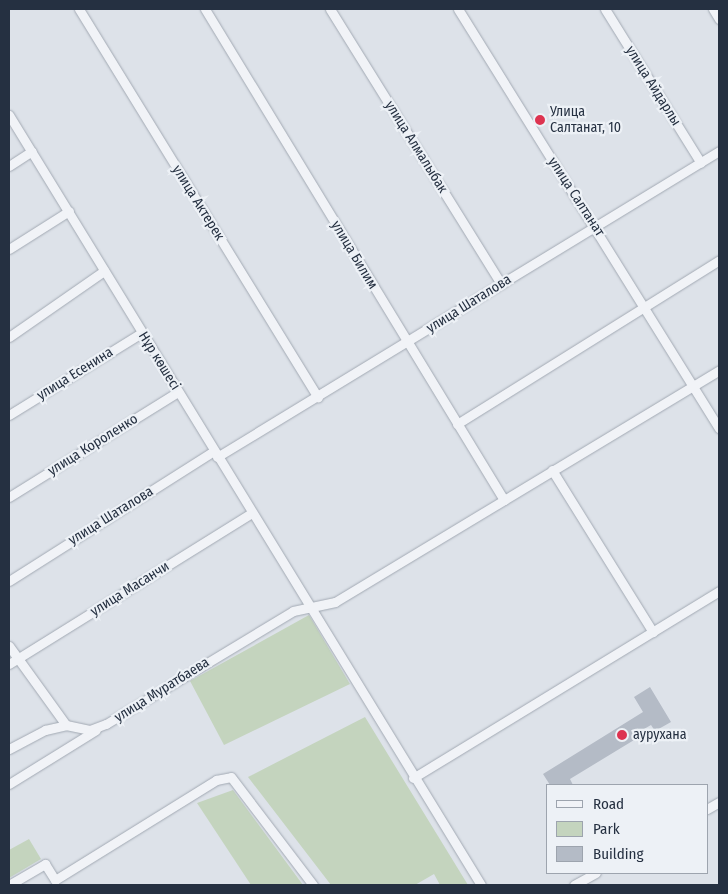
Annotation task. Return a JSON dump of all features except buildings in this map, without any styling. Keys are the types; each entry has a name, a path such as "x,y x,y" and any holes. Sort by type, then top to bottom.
{"street":[{"name":"улица Актерек","path":"79,9 318,397"},
{"name":"улица Билим","path":"205,9 504,500"},
{"name":"улица Алмалыбак","path":"330,9 501,284"},
{"name":"улица Салтанат","path":"458,9 719,428"},
{"name":"улица Айдарлы","path":"605,9 701,163"},
{"path":"713,9 719,19"},
{"name":"Нұр көшесі","path":"9,115 252,514 311,606 413,778 481,885"},
{"path":"9,166 32,151"},
{"name":"улица Шаталова","path":"9,581 216,454 318,397 719,151"},
{"path":"9,249 69,211"},
{"path":"457,424 719,260"},
{"path":"9,337 104,270"},
{"name":"улица Есенина","path":"9,415 141,333"},
{"name":"улица Муратбаева","path":"66,725 78,731 106,724 268,624 311,606 335,602 719,370"},
{"name":"улица Короленко","path":"9,497 178,392"},
{"path":"552,470 653,632"},
{"name":"улица Масанчи","path":"13,662 252,514"},
{"path":"413,778 719,591"},
{"path":"9,646 13,662 66,725 9,749"},
{"path":"9,784 106,724"},
{"path":"9,885 45,864 57,882 216,780 231,778 313,885"},
{"path":"708,808 719,802"},
{"path":"574,885 594,874"}],"green space":[{"path":"309,615 350,684 224,745 190,681"},
{"path":"365,717 468,885 440,885 434,874 415,885 331,885 248,777"},
{"path":"233,790 303,885 251,885 197,803"},
{"path":"29,839 41,859 9,878 9,850"}],"place":[{"name":"Улица Салтанат, 10","path":"540,120"},
{"name":"аурухана","path":"622,735"}]}
